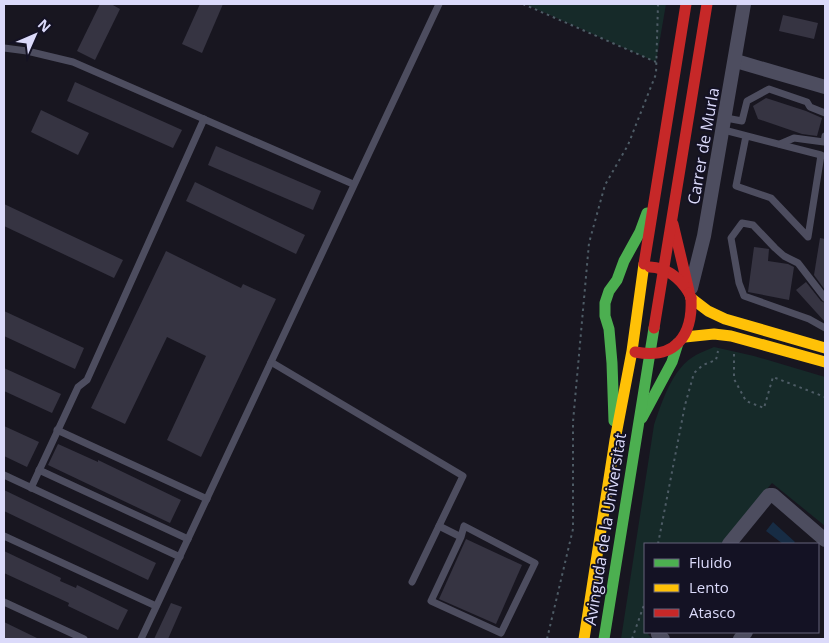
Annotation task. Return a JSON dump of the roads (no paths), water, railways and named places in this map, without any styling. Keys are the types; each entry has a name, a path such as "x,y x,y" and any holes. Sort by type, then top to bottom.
{"main road":[{"name":"Avinguda de la Universitat","path":"584,639 615,440 632,351 686,4"},
{"name":"Avinguda de la Universitat","path":"604,639 649,354 673,224 707,4"},
{"name":"Avinguda de la Universitat","path":"615,440 612,406 612,363 609,329 605,316 606,303 609,291 617,280 656,193"},
{"name":"Avinguda de la Universitat","path":"639,424 672,362 692,318 686,274 673,224"},
{"path":"617,280 629,271 644,266 664,269 675,275 683,283 690,296 708,311 724,319 825,348"},
{"path":"609,329 623,346 632,351 649,354 660,353 670,349 682,340 714,334 731,336 825,362"}],"street":[{"name":"Carrer de Murla","path":"690,296 704,236 725,124 744,4"},
{"path":"736,61 825,88"},
{"path":"729,543 769,495 774,496 821,541"}],"lane":[{"path":"141,639 439,4"},
{"path":"698,62 713,4"},
{"path":"4,48 27,51 74,62 353,184"},
{"path":"725,124 742,121 746,101 768,89 807,102 810,106 825,113"},
{"path":"31,488 78,387 87,380 204,119"},
{"path":"725,124 746,136 821,155 808,237 771,198 736,186 746,136"},
{"path":"780,144 794,138 824,142 825,136"},
{"path":"825,298 798,262 784,256 774,248 753,225 742,223 732,238 739,283 744,296 765,305 790,312 825,328"},
{"path":"271,362 463,476 412,582"},
{"path":"58,430 207,499"},
{"path":"39,470 188,538"},
{"path":"4,475 180,557"},
{"path":"439,526 461,537"},
{"path":"464,526 535,563 501,633 431,601 461,537 464,526"},
{"path":"4,536 156,606"},
{"path":"4,602 84,639"}],"water":[{"path":"773,522 795,542 782,543 766,531"}]}
